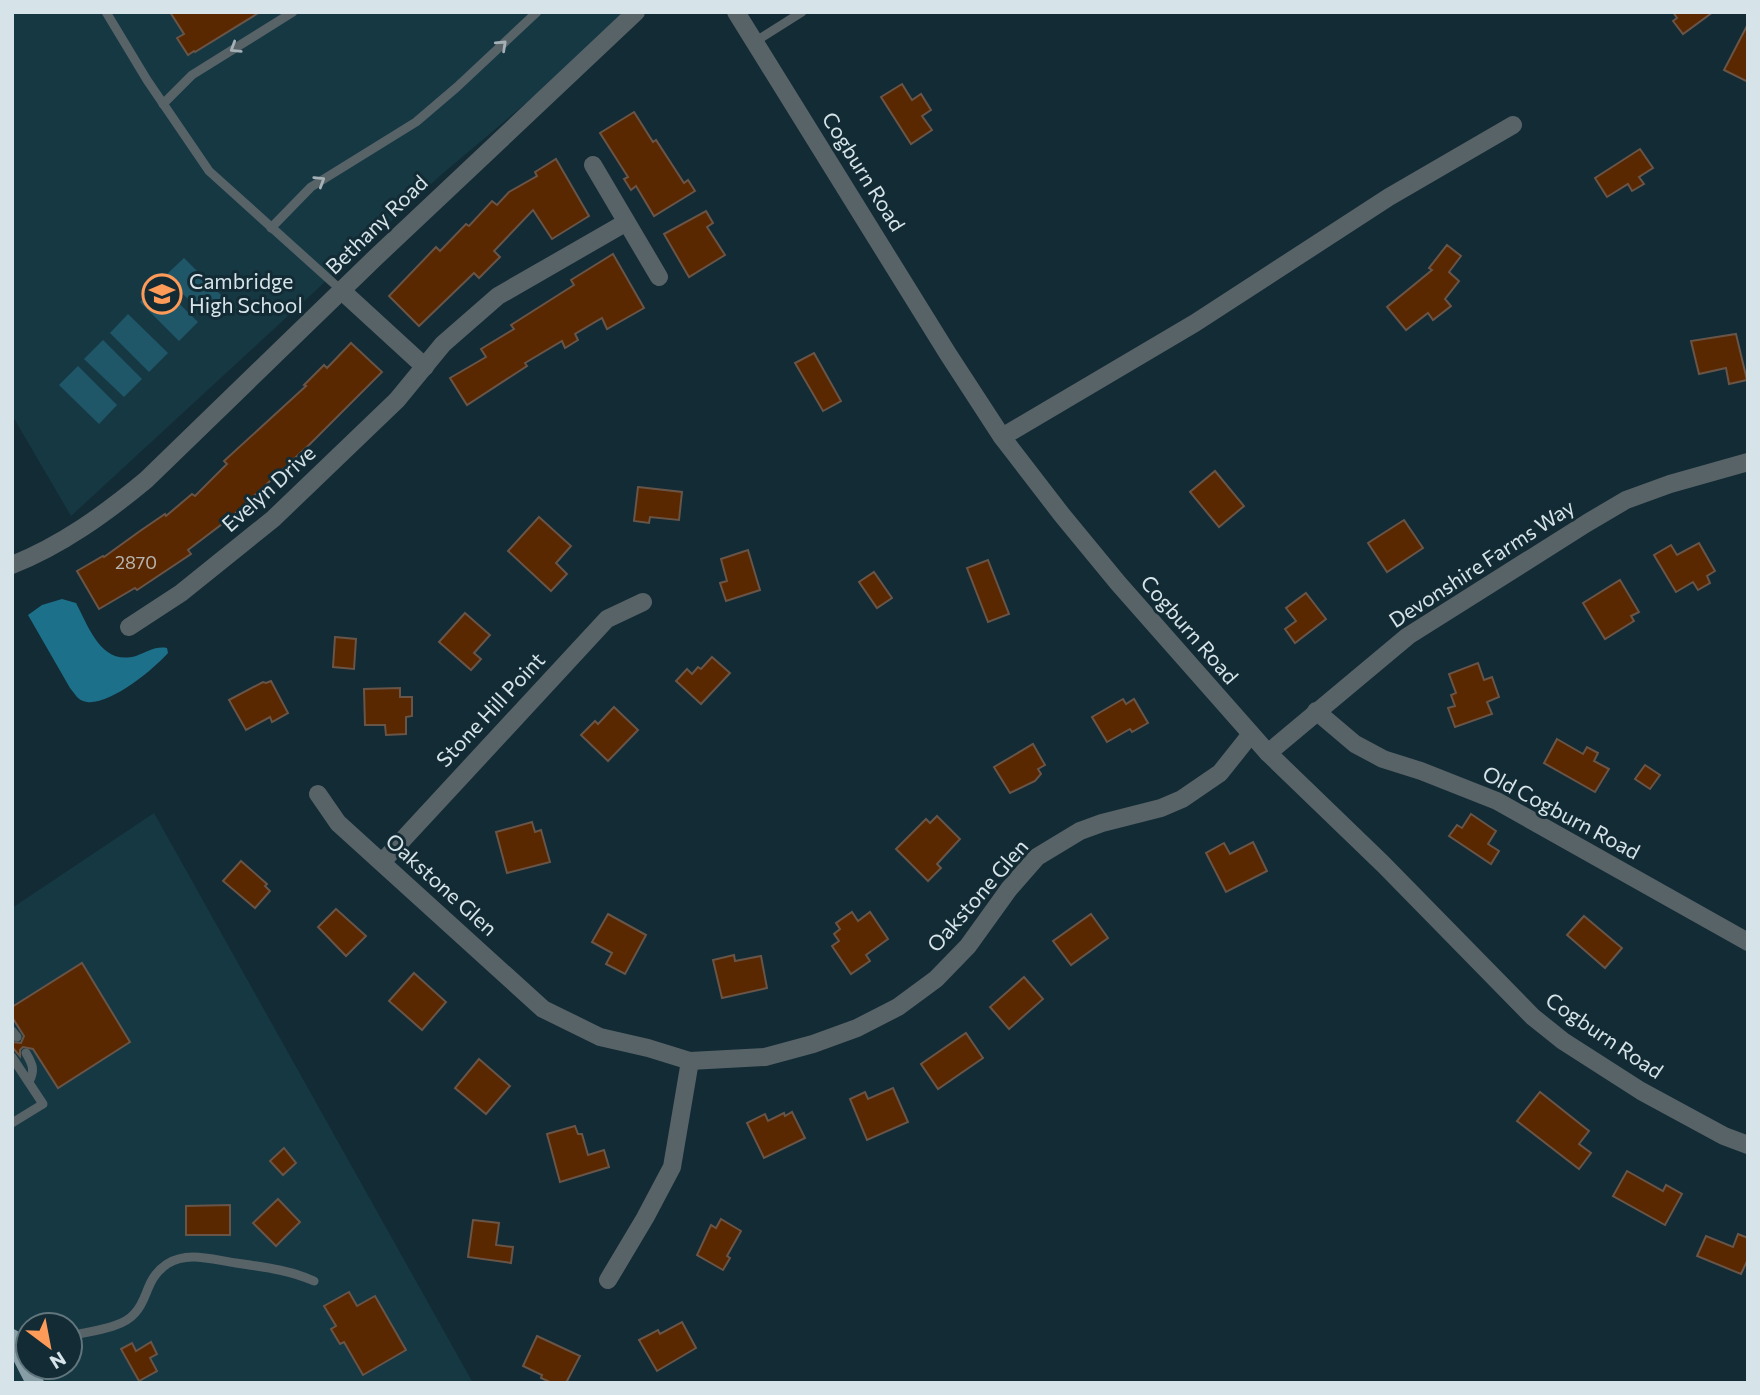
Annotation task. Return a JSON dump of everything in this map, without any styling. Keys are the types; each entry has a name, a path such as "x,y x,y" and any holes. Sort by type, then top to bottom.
{"street":[{"name":"Cogburn Road","path":"736,12 1002,437 1110,573 1251,734 1533,1017 1563,1041 1641,1091 1724,1136 1748,1145"},
{"name":"Bethany Road","path":"12,565 55,545 88,525 146,480 341,290 636,15"},
{"path":"1002,437 1195,323 1389,197 1513,125"},
{"path":"593,164 625,223 659,277"},
{"name":"Evelyn Drive","path":"129,627 181,593 273,519 397,400 443,344 498,296 625,223"},
{"path":"341,290 425,368"},
{"name":"Devonshire Farms Way","path":"1268,753 1408,636 1626,500 1703,473 1748,462"},
{"name":"Stone Hill Point","path":"383,861 607,619 643,602"},
{"name":"Old Cogburn Road","path":"1316,711 1355,744 1383,759 1497,801 1748,942"},
{"name":"Oakstone Glen","path":"318,794 338,823 543,1009 600,1037 648,1048 690,1062 765,1057 791,1051 857,1028 898,1007 936,979 968,946 1009,889 1037,858 1080,831 1161,808 1182,799 1220,773 1251,734"},
{"path":"608,1280 672,1167 690,1062"}],"lane":[{"path":"106,12 163,104 209,171 341,290"},
{"path":"163,104 192,75 293,12"},
{"path":"271,228 311,187 416,122 457,88 537,12"},
{"path":"756,41 802,12"},
{"path":"26,1053 34,1065 29,1082"},
{"path":"12,1057 43,1104 12,1123"},
{"path":"84,1332 125,1321 134,1315 147,1286 156,1274 181,1258 207,1258 281,1270 298,1273 314,1281"}],"shaded area":[{"name":"Cambridge High School","path":"12,12 634,12 442,174 71,516 12,415"},
{"path":"184,258 223,297 205,316 165,276"},
{"path":"158,283 198,322 179,341 140,302"},
{"path":"128,314 168,353 149,372 110,333"},
{"path":"103,340 142,379 124,397 84,359"},
{"path":"78,366 117,405 99,424 59,385"},
{"path":"62,599 76,603 91,633 105,650 114,655 124,658 163,648 167,648 168,653 142,677 119,692 96,701 81,700 70,688 28,615 42,605"},
{"path":"154,813 473,1383 12,1383 12,908"}],"building":[{"path":"170,12 260,12 188,55 177,38 184,34"},
{"path":"1673,12 1713,12 1683,34 1673,21 1677,18"},
{"path":"1748,24 1748,82 1724,70"},
{"path":"902,84 912,100 921,94 931,110 922,116 932,130 911,144 881,97"},
{"path":"634,112 684,183 688,180 695,191 654,216 636,186 631,190 624,179 628,177 600,133"},
{"path":"1640,149 1653,168 1639,177 1644,184 1632,191 1628,184 1607,197 1595,178"},
{"path":"556,159 589,216 552,239 533,210 494,251 500,257 479,278 474,273 419,326 389,296 436,247 440,251 492,201 497,205 509,192 537,176 535,172"},
{"path":"706,211 713,223 707,227 725,255 689,277 664,234"},
{"path":"1447,245 1461,256 1449,272 1459,281 1445,299 1451,306 1433,320 1428,313 1406,330 1387,307 1432,270 1429,268"},
{"path":"613,254 644,308 607,329 602,318 575,334 578,340 565,348 562,341 525,363 527,366 467,405 450,378 486,357 481,349 514,329 511,325 574,285 571,280"},
{"path":"1736,334 1747,380 1729,384 1726,368 1699,374 1691,341"},
{"path":"351,343 382,372 230,518 188,550 191,554 137,590 135,588 99,609 77,571 104,557 165,514 166,516 192,494 195,496 227,464 224,461 306,386 304,385 324,365 327,368"},
{"path":"814,353 841,401 823,411 795,363"},
{"path":"1215,471 1244,506 1219,527 1190,492"},
{"path":"638,487 682,492 679,520 650,517 649,523 634,521"},
{"path":"539,517 571,546 556,563 567,574 551,591 508,551"},
{"path":"1404,520 1423,548 1387,572 1368,543"},
{"path":"1699,543 1715,571 1707,576 1710,583 1698,590 1693,582 1676,592 1654,555 1671,545 1677,555"},
{"path":"748,550 760,590 726,601 720,583 727,581 721,559"},
{"path":"988,560 1009,614 988,622 967,568"},
{"path":"874,572 892,598 877,608 859,582"},
{"path":"1620,580 1639,612 1631,616 1634,621 1605,639 1583,603"},
{"path":"1306,593 1326,619 1295,643 1285,629 1296,621 1286,608"},
{"path":"465,613 490,635 474,653 481,659 471,670 439,642"},
{"path":"335,637 356,639 354,669 333,667"},
{"path":"712,657 730,673 701,704 676,681 687,669 692,674 698,667 701,669"},
{"path":"1478,663 1484,680 1492,677 1499,697 1487,702 1492,714 1455,727 1448,708 1455,706 1451,695 1456,693 1449,674"},
{"path":"271,681 288,713 272,722 270,717 246,730 229,700 263,682"},
{"path":"400,688 400,697 412,697 412,716 406,717 406,734 386,735 385,725 365,725 364,689"},
{"path":"1123,699 1126,704 1134,699 1148,723 1132,732 1130,729 1107,742 1092,717"},
{"path":"614,707 638,730 608,761 581,735 595,721 598,724"},
{"path":"1557,739 1583,754 1587,747 1598,753 1594,761 1609,769 1595,792 1544,763"},
{"path":"1033,744 1045,765 1038,769 1041,774 1035,781 1010,793 994,767"},
{"path":"1645,765 1660,775 1650,789 1635,779"},
{"path":"1471,814 1496,831 1488,844 1499,851 1491,864 1449,836 1457,825 1462,828"},
{"path":"937,816 960,839 937,864 941,868 928,881 896,849 926,819 930,823"},
{"path":"532,822 535,832 541,830 550,862 507,873 496,832"},
{"path":"1253,842 1267,871 1226,892 1206,853 1224,843 1230,854"},
{"path":"241,861 267,884 265,886 270,891 255,908 223,881"},
{"path":"336,909 366,936 346,956 318,927"},
{"path":"852,912 858,921 870,912 888,939 866,955 870,961 851,974 832,946 839,941 834,934 840,929 836,923"},
{"path":"608,914 646,935 625,974 606,964 612,953 592,942"},
{"path":"1091,914 1108,938 1071,965 1053,941"},
{"path":"1584,916 1622,948 1605,968 1567,935"},
{"path":"734,955 735,961 761,956 767,988 722,998 713,960"},
{"path":"82,963 130,1042 58,1088 33,1049 23,1047 20,1056 12,1047 12,1042 21,1043 24,1036 12,1017 12,1007"},
{"path":"414,973 446,1002 422,1030 389,1001"},
{"path":"1024,977 1043,999 1009,1029 990,1007"},
{"path":"966,1033 983,1058 938,1089 921,1064"},
{"path":"479,1059 510,1086 486,1114 455,1088"},
{"path":"893,1088 908,1122 867,1140 850,1099 865,1092 868,1099"},
{"path":"1540,1092 1589,1131 1579,1144 1591,1153 1579,1169 1517,1121"},
{"path":"792,1112 805,1138 764,1158 747,1123 765,1114 768,1121"},
{"path":"575,1126 578,1134 582,1134 588,1155 604,1150 609,1167 560,1182 547,1134"},
{"path":"284,1148 296,1163 283,1175 270,1161"},
{"path":"1627,1171 1663,1191 1666,1185 1682,1194 1665,1225 1613,1196"},
{"path":"278,1199 300,1222 276,1246 253,1223"},
{"path":"230,1205 230,1235 186,1235 186,1206"},
{"path":"721,1219 741,1231 727,1256 730,1258 723,1270 697,1255 711,1225 716,1228"},
{"path":"473,1220 499,1223 496,1245 513,1247 511,1263 468,1257"},
{"path":"1738,1234 1748,1238 1748,1259 1741,1274 1697,1256 1706,1236 1733,1247"},
{"path":"349,1292 357,1306 375,1296 406,1350 363,1375 344,1342 340,1344 331,1329 336,1326 324,1306"},
{"path":"682,1322 696,1348 657,1371 639,1340 658,1330 660,1334"},
{"path":"537,1336 580,1356 566,1383 552,1383 523,1366"},
{"path":"151,1342 157,1354 150,1358 157,1371 139,1381 121,1349 132,1343 136,1351"}],"place":[{"name":"Cambridge High School","path":"162,294"}]}
